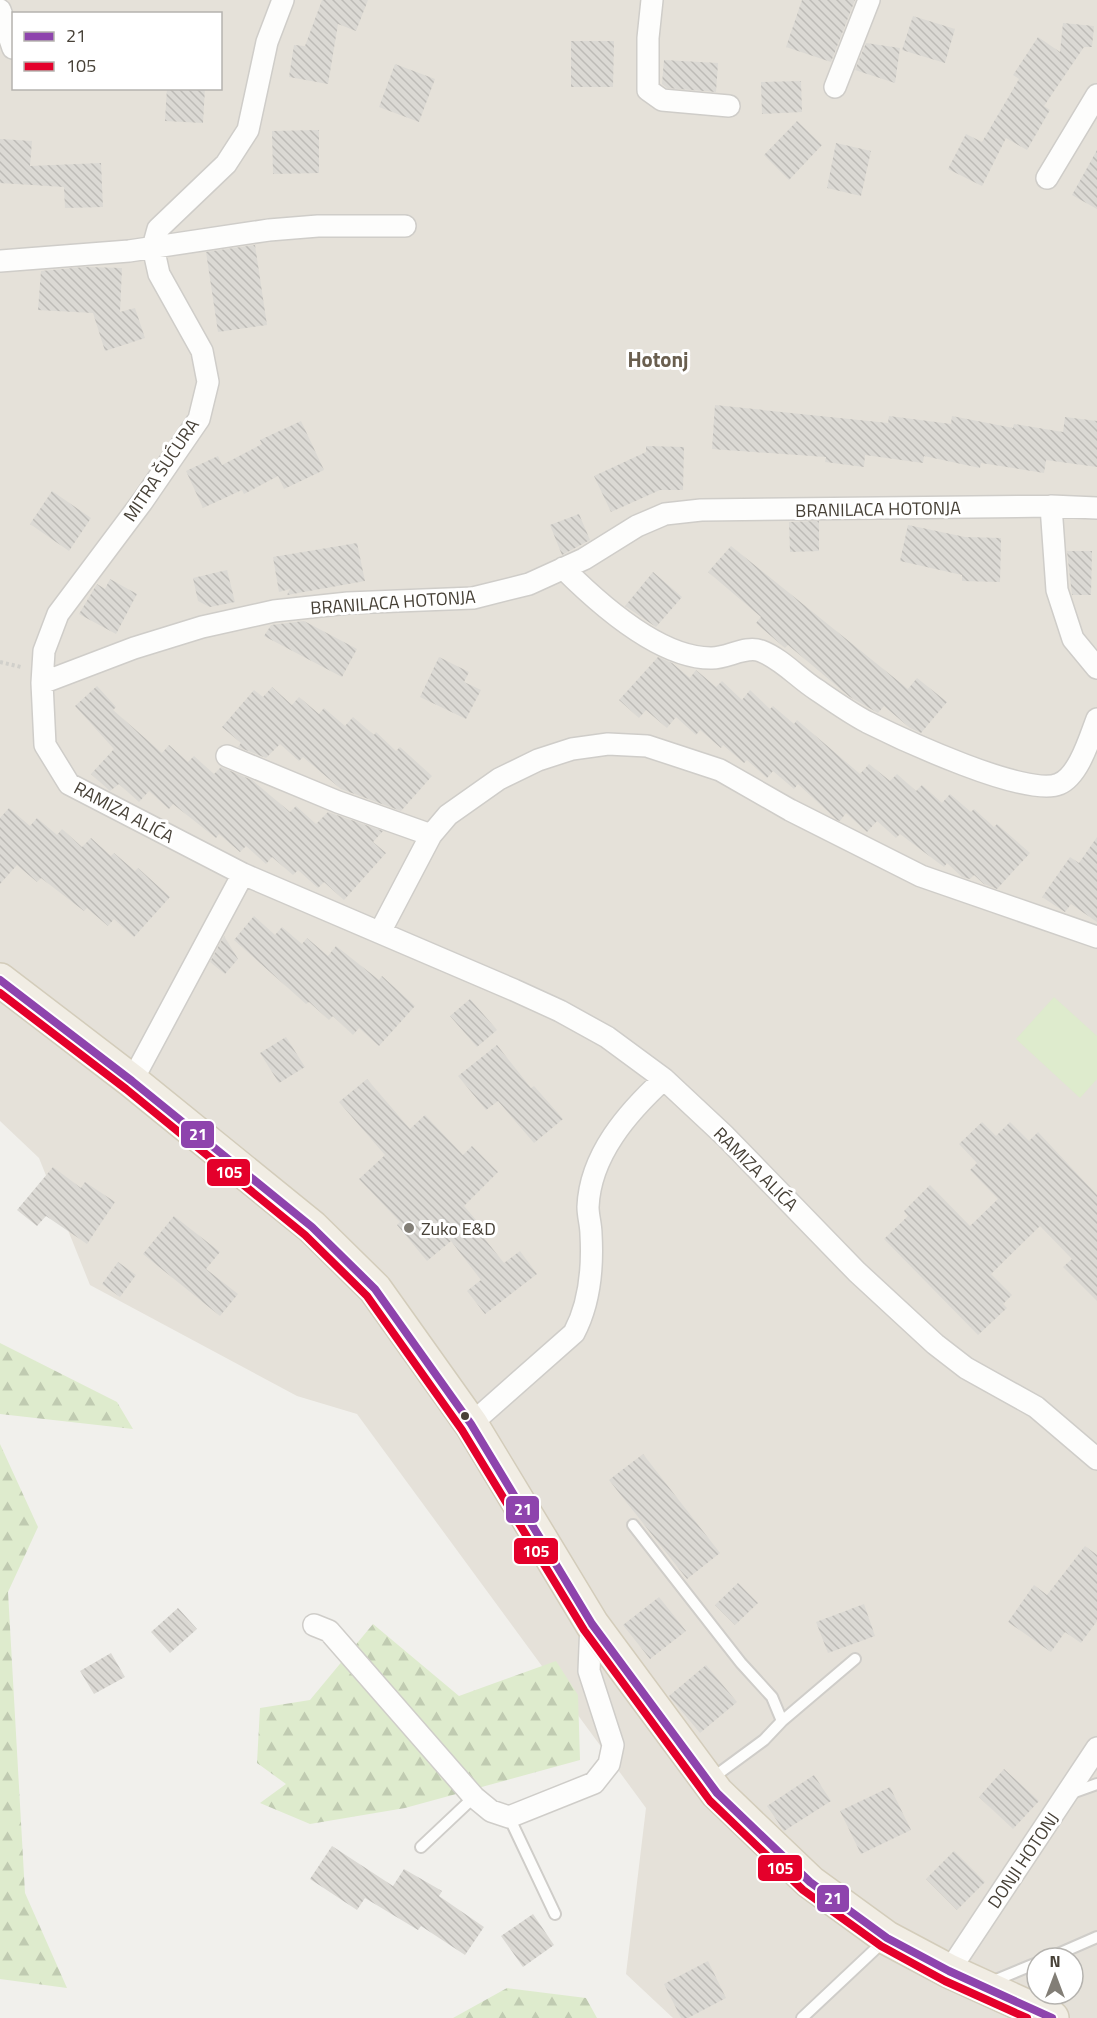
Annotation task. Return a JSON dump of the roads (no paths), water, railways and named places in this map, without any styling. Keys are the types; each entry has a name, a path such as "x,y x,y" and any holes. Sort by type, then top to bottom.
{"main road":[{"path":"0,980 132,1081 312,1227 375,1289 471,1424 591,1623 717,1793 810,1882 887,1938 949,1971 1052,2018"}],"street":[{"path":"153,248 158,229 226,164 248,130 267,42 283,0"},
{"path":"652,0 648,38 648,90 662,100 729,106"},
{"path":"835,87 869,0"},
{"path":"0,10 12,45"},
{"path":"1047,178 1097,95"},
{"path":"0,261 153,248 269,230 318,226 405,226"},
{"name":"MITRA ŠUĆURA","path":"42,683 44,651 58,614 142,502 199,419 208,382 202,351 159,274 153,248"},
{"path":"1051,506 1058,590 1073,639 1097,668"},
{"name":"BRANILACA HOTONJA","path":"42,683 134,648 202,627 274,611 348,603 473,598 529,584 584,559 637,526 665,514 701,510 1051,506 1097,508"},
{"path":"563,568 602,606 648,636 688,655 713,658 744,650 760,650 780,662 803,682 866,721 960,762 1023,784 1043,788 1061,784 1078,766 1097,718"},
{"name":"RAMIZA ALIĆA","path":"42,683 45,745 69,784 243,874 560,1011 607,1036 664,1078 725,1136 857,1272 935,1344 966,1368 1036,1407 1097,1459"},
{"path":"380,932 431,835 448,815 472,797 538,760 572,749 608,744 647,746 720,770 790,810 921,876 1097,937"},
{"path":"227,756 338,802 431,835"},
{"path":"132,1081 243,874"},
{"path":"471,1424 574,1333 583,1317 591,1274 591,1231 588,1209 590,1187 603,1152 625,1118 664,1078"},
{"path":"314,1625 329,1632 474,1797 491,1811 509,1817 594,1783 609,1764 613,1745 589,1671 591,1623"},
{"name":"DONJI HOTONJ","path":"949,1971 1097,1748"}],"lane":[{"path":"633,1525 741,1663 772,1697 782,1721"},
{"path":"708,1781 764,1740 782,1721 855,1659"},
{"path":"1066,1795 1097,1784"},
{"path":"421,1847 474,1797"},
{"path":"509,1817 555,1914"},
{"path":"1076,1946 1097,1937"},
{"path":"802,2018 887,1938"},
{"path":"982,1986 1025,1968"}],"place":[{"name":"Zuko E&D","path":"409,1228"}],"district":[{"name":"Hotonj","path":"658,359"}]}
